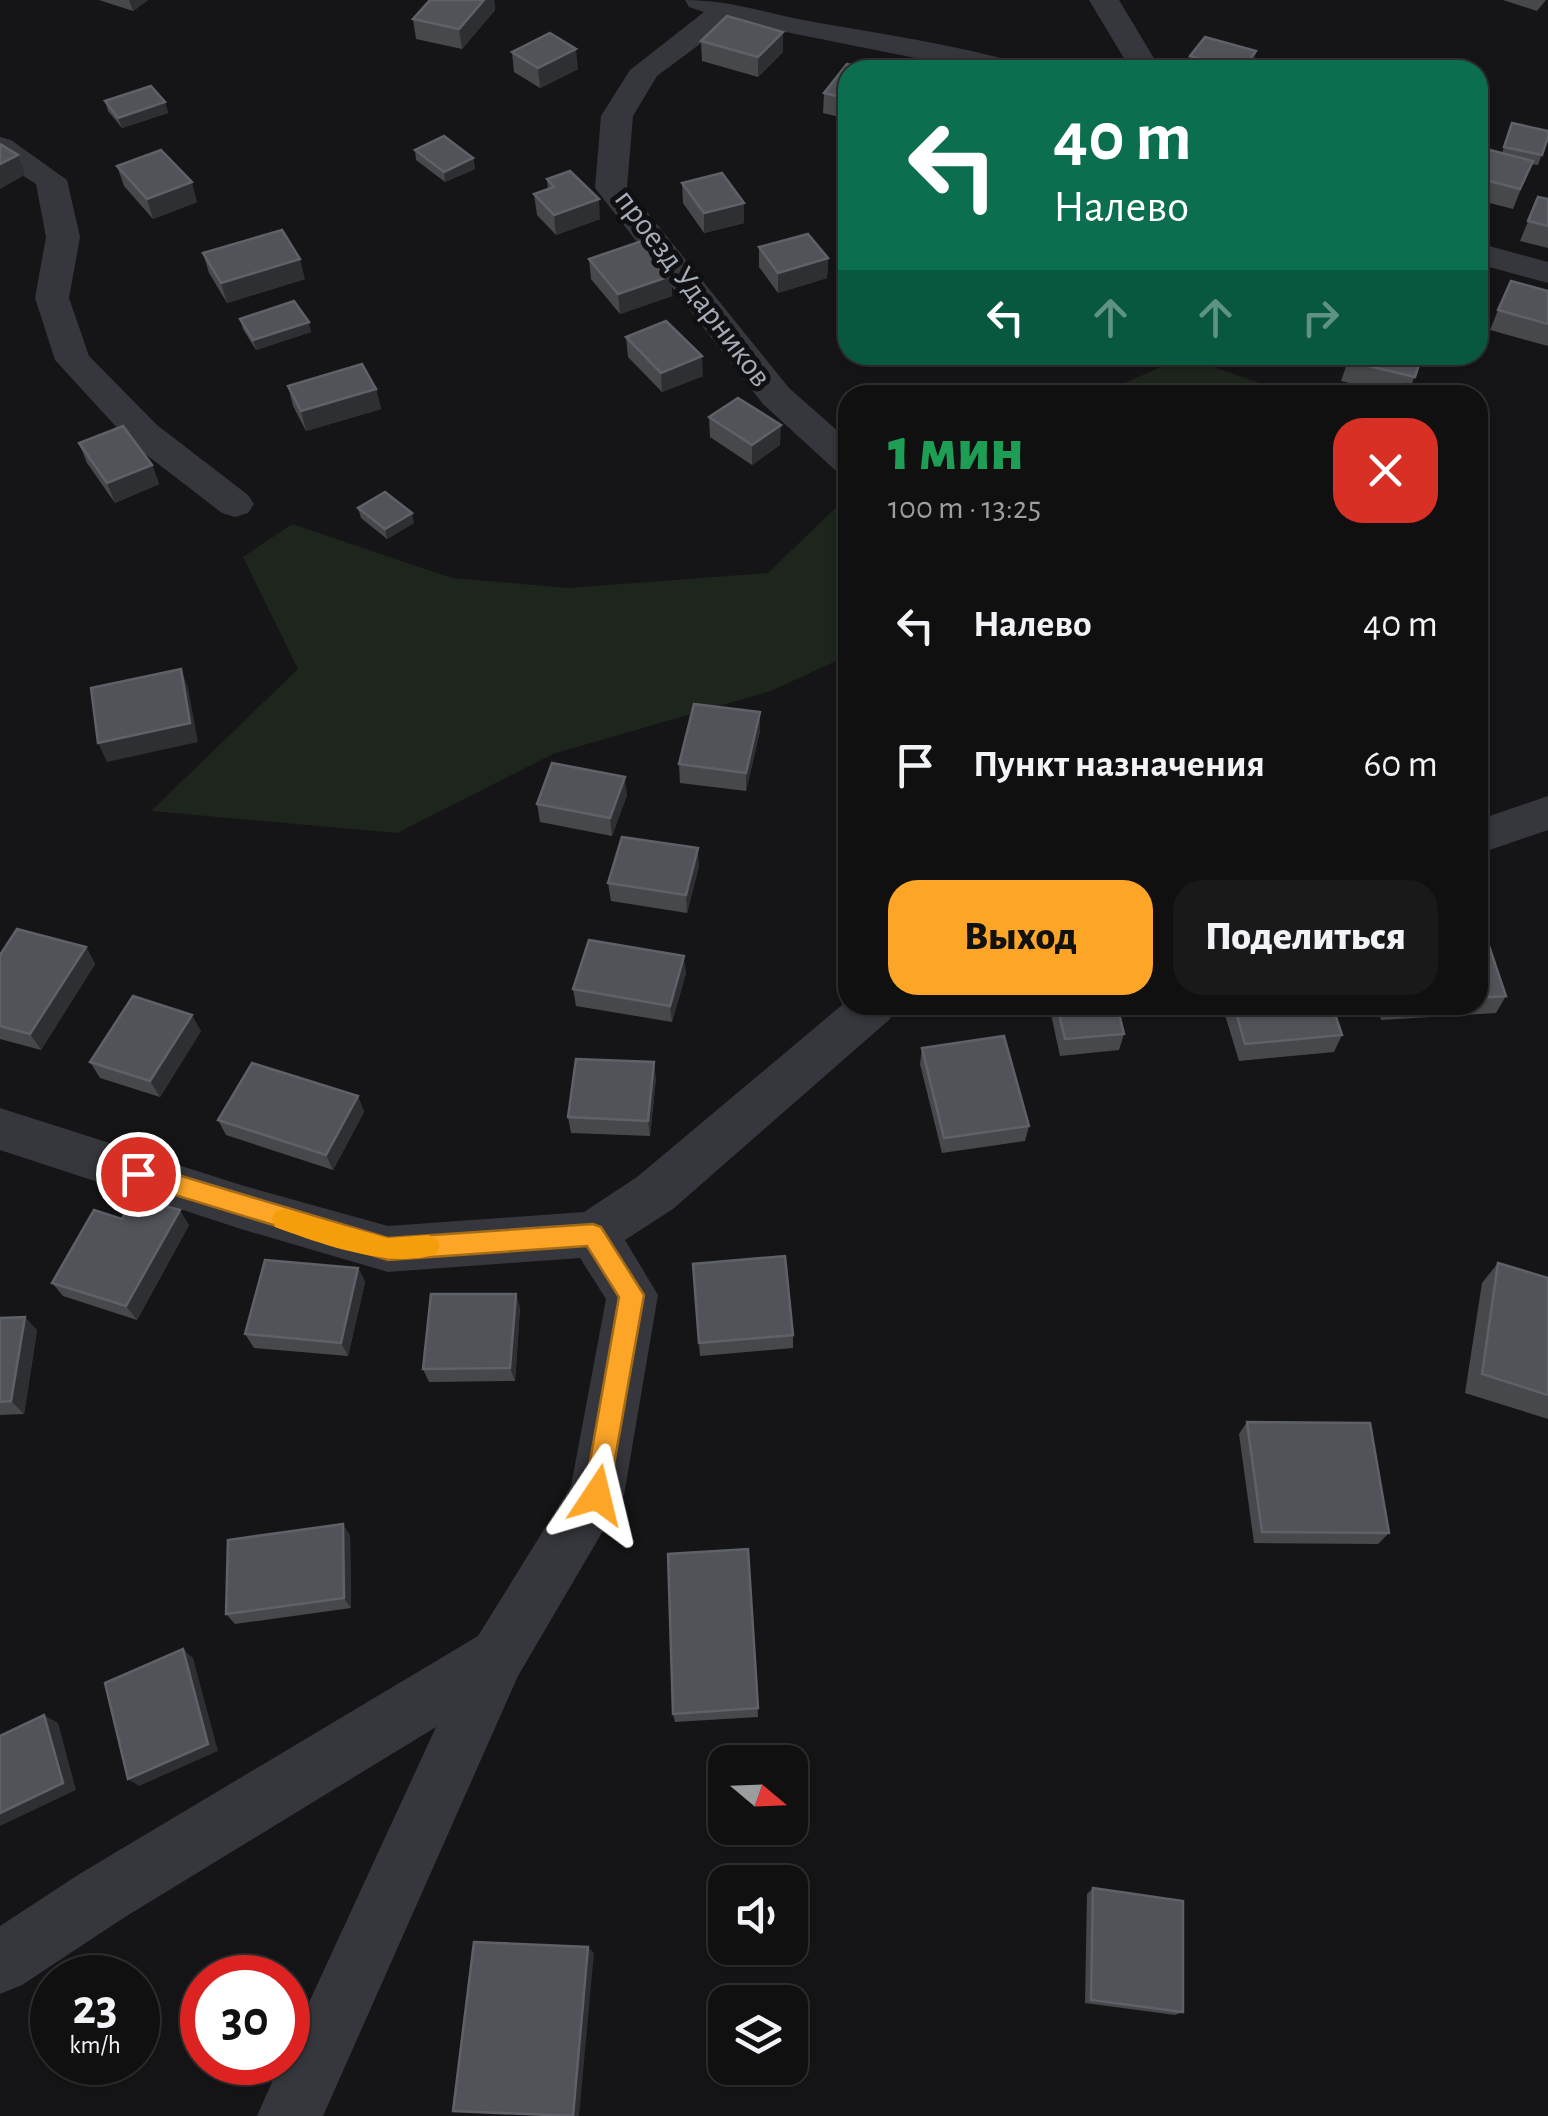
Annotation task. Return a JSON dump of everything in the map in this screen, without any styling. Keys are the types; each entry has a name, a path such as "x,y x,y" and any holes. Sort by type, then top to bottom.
{"street":[{"path":"1104,0 1140,60"},
{"path":"710,6 765,22 980,60"},
{"name":"проезд Ударников","path":"710,6 645,70 617,116 611,188 776,396 838,452"},
{"path":"0,147 51,180 63,237 52,298 74,360 144,434 235,504"},
{"path":"1488,255 1548,273"},
{"path":"1488,833 1548,813"},
{"path":"0,1129 241,1208 388,1249 593,1234 656,1193 862,1015"},
{"path":"290,2116 498,1656 597,1495 632,1295 593,1234"},
{"path":"0,1963 103,1894 498,1656"}],"shaded area":[{"path":"1166,365 1207,365 1266,385 1120,385"},
{"path":"838,506 838,660 771,691 553,754 397,833 151,811 298,669 243,557 292,524 452,578 568,588 768,573"}],"building":[{"path":"430,0 484,0 459,29 413,19"},
{"path":"727,16 783,32 758,57 701,41"},
{"path":"550,33 576,49 538,68 512,52"},
{"path":"1205,37 1256,51 1249,60 1190,56"},
{"path":"838,75 838,96 824,93"},
{"path":"151,86 165,102 118,118 105,101"},
{"path":"1512,123 1548,131 1542,155 1504,147"},
{"path":"444,136 473,158 444,172 415,150"},
{"path":"0,144 18,155 0,164"},
{"path":"161,150 192,182 147,199 117,166"},
{"path":"1488,150 1533,161 1520,189 1488,181"},
{"path":"570,171 599,199 554,215 534,194 554,187 547,179"},
{"path":"722,173 744,203 704,213 682,183"},
{"path":"1538,197 1548,199 1548,226 1528,221"},
{"path":"282,230 300,259 221,283 203,253"},
{"path":"808,234 828,258 778,273 759,247"},
{"path":"642,241 671,276 618,294 589,259"},
{"path":"1511,281 1548,291 1548,324 1498,310"},
{"path":"294,301 309,322 253,340 240,319"},
{"path":"666,321 702,356 661,373 626,337"},
{"path":"362,364 376,389 301,411 288,386"},
{"path":"1365,365 1419,365 1415,377"},
{"path":"738,398 781,425 752,445 709,417"},
{"path":"123,426 152,465 107,483 79,443"},
{"path":"385,492 412,513 385,529 358,508"},
{"path":"181,669 190,723 98,743 91,688"},
{"path":"694,704 760,712 746,773 679,764"},
{"path":"552,763 625,777 610,818 537,804"},
{"path":"622,837 698,848 686,895 608,883"},
{"path":"17,929 86,947 30,1034 0,1026 0,955"},
{"path":"589,940 684,956 670,1006 573,989"},
{"path":"1489,946 1506,996 1488,997"},
{"path":"133,996 192,1015 150,1081 90,1062"},
{"path":"1059,1015 1119,1015 1124,1034 1065,1039"},
{"path":"1237,1015 1335,1015 1342,1035 1245,1044"},
{"path":"1004,1036 1029,1126 944,1138 922,1048"},
{"path":"576,1059 654,1062 648,1121 568,1117"},
{"path":"252,1063 358,1096 326,1155 218,1120"},
{"path":"134,1197 180,1210 126,1306 52,1283 94,1210 122,1219"},
{"path":"785,1256 793,1335 699,1343 693,1264"},
{"path":"265,1260 358,1268 341,1343 245,1334"},
{"path":"1498,1263 1548,1278 1548,1395 1482,1374"},
{"path":"431,1294 516,1294 510,1368 423,1369"},
{"path":"25,1317 11,1401 0,1402 0,1318"},
{"path":"1247,1422 1370,1423 1389,1533 1262,1532"},
{"path":"343,1524 344,1598 226,1614 228,1540"},
{"path":"748,1549 758,1708 673,1714 668,1554"},
{"path":"183,1649 208,1744 128,1779 105,1683"},
{"path":"44,1715 63,1783 0,1813 0,1736"},
{"path":"1093,1888 1183,1901 1183,2012 1091,2000"},
{"path":"474,1942 588,1947 573,2116 453,2111"}],"slow traffic":[{"path":"284,1219 388,1249 428,1246"}],"route":[{"path":"138,1174 388,1249 593,1234 632,1295 597,1495"}]}
